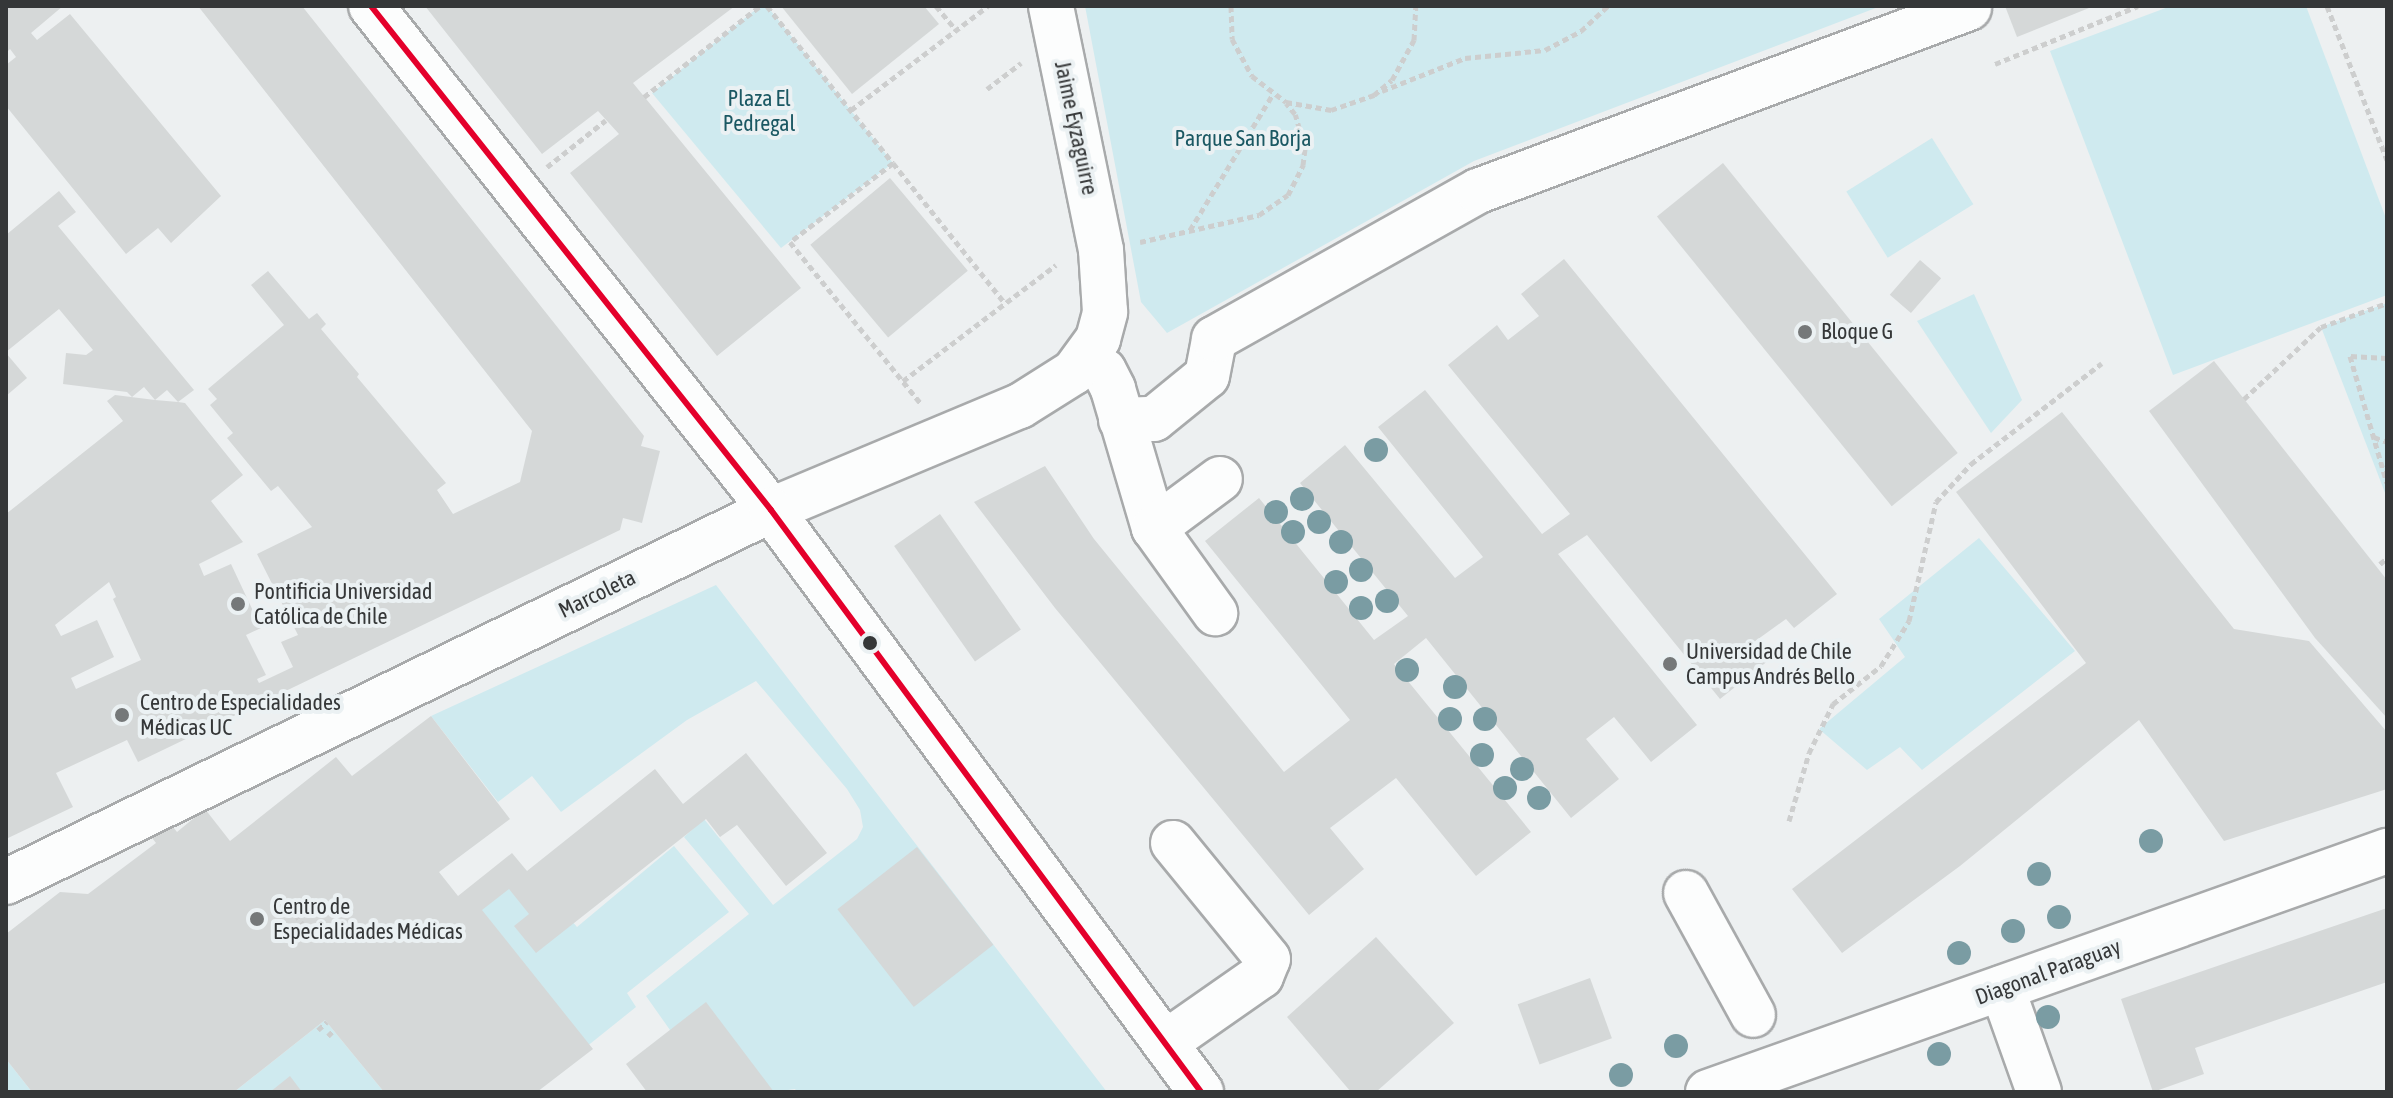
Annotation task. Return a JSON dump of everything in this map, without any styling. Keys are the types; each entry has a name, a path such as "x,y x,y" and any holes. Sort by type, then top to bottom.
{"main road":[{"path":"371,6 771,510 1201,1092"},
{"name":"Jaime Eyzaguirre","path":"1051,6 1101,250"},
{"path":"1121,420 1154,419 1207,376 1214,339 1478,191 1969,8"},
{"name":"Marcoleta","path":"6,882 771,510 1020,406 1060,383 1084,359 1098,339 1105,312 1101,250"},
{"path":"1084,359 1104,371 1113,389 1154,528 1215,613"},
{"path":"1154,528 1220,479"},
{"path":"1165,1043 1261,976 1268,959 1173,843"},
{"name":"Diagonal Paraguay","path":"1708,1092 2387,851"},
{"path":"1686,893 1753,1015"},
{"path":"2002,988 2039,1092"}],"path":[{"path":"644,97 760,6"},
{"path":"767,6 1004,302"},
{"path":"936,6 956,30"},
{"path":"851,110 988,6"},
{"path":"1101,250 1259,215 1288,195 1303,165 1305,148 1295,114 1286,102 1252,76 1240,58 1232,39 1231,6"},
{"path":"1374,95 1392,80 1405,62 1414,40 1416,6"},
{"path":"1286,102 1331,110 1465,58 1545,50 1581,31 1608,6"},
{"path":"1995,64 2138,6"},
{"path":"2327,6 2387,160"},
{"path":"1189,231 1273,94"},
{"path":"543,170 606,120"},
{"path":"893,163 790,242 947,436"},
{"path":"903,381 1056,265"},
{"path":"2244,399 2321,327 2387,303"},
{"path":"2387,358 2350,356 2387,483"},
{"path":"1789,821 1809,753 1833,704 1881,666 1909,621 1936,502 1971,464 2102,363"},
{"path":"2373,436 2387,442"},
{"path":"2380,564 2387,558"},
{"path":"289,906 305,927"},
{"path":"318,1030 327,1022"},
{"path":"328,1036 334,1030"}],"green space":[{"name":"Plaza El Pedregal","path":"760,6 767,6 893,163 781,248 652,93"},
{"name":"Parque San Borja","path":"1085,6 1881,6 1474,161 1167,333 1141,302"},
{"path":"2171,6 2306,6 2387,221 2387,295 2173,375 2050,51"},
{"path":"1932,138 1973,204 1888,258 1846,192"},
{"path":"1974,294 2022,400 1991,433 1917,321"},
{"path":"2387,303 2387,498 2321,327"},
{"path":"1979,538 2075,651 1922,770 1900,747 1867,770 1819,729 1905,657 1879,619"},
{"path":"716,585 1107,1092 797,1092 795,1089 774,1092 670,1030 646,996 749,914 684,837 704,819 773,905 857,839 863,827 860,810 847,789 756,681 687,720 561,812 532,776 498,802 431,716"},
{"path":"674,846 729,912 627,993 636,1007 530,1092 395,971 529,871 577,927"},
{"path":"325,1020 384,1092 234,1092"},
{"path":"6,1059 32,1092 6,1092"}],"building":[{"path":"6,6 63,6 31,33 37,40 70,14 221,196 171,243 158,228 126,254 6,106 6,65 16,57 10,49 6,53"},
{"path":"198,6 302,6 644,436 641,446 660,451 642,523 623,518 620,530 138,762 127,740 56,773 73,807 6,839 6,514 123,421 107,401 115,395 185,403 243,475 211,501 243,542 199,564 204,576 231,564 261,628 246,635 266,675 257,679 259,683 293,667 281,642 298,635 257,554 312,527 278,486 271,491 227,438 233,433 210,405 217,399 208,389 284,325 251,285 268,271 309,319 317,313 326,324 321,329 359,374 357,377 446,483 437,490 453,514 520,482 532,431","holes":["109,582 116,597 113,599 141,660 76,689 71,678 114,657 97,620 61,636 55,625"]},
{"path":"425,6 735,6 633,83 801,288 717,356 570,173 619,134 598,111 542,154"},
{"path":"781,6 924,6 939,24 852,94"},
{"path":"2005,6 2094,6 2017,37"},
{"name":"Bloque G","path":"1723,163 1958,453 1892,506 1657,216"},
{"path":"890,178 968,271 888,338 810,245"},
{"path":"59,191 76,212 58,226 194,390 178,402 167,390 155,400 144,387 132,397 127,392 63,384 66,353 86,355 93,350 59,309 6,352 6,235"},
{"path":"1564,259 1837,594 1794,628 1786,619 1754,642 1769,660 1720,699 1587,535 1558,554 1697,725 1651,762 1614,717 1586,739 1619,779 1571,818 1426,638 1394,664 1531,832 1476,876 1396,778 1330,828 1364,869 1309,915 1055,608 974,502 1045,466 1094,539 1284,772 1350,720 1205,541 1259,498 1374,640 1408,616 1300,483 1345,445 1455,578 1483,557 1378,427 1425,390 1542,534 1570,514 1448,365 1497,325 1508,340 1539,316 1521,294"},
{"path":"1920,260 1941,278 1911,313 1890,295"},
{"path":"6,353 27,378 6,396"},
{"path":"2214,361 2387,580 2387,718 2315,638 2149,411"},
{"path":"2062,412 2234,629 2309,641 2387,732 2387,789 2224,841 2139,720 1960,866 1842,953 1792,889 2086,663 1956,492"},
{"path":"940,514 1021,630 975,662 894,546"},
{"name":"Centro de Especialidades Médicas UC","path":"431,716 510,819 439,872 458,896 512,853 527,871 655,769 683,804 746,753 827,853 786,886 737,825 720,837 706,819 536,953 514,926 529,914 509,889 482,910 593,1049 537,1092 384,1092 325,1020 234,1092 32,1092 6,1059 6,934 60,892 88,894 156,843 142,825 161,812 177,832 205,809 230,841 336,757 352,776"},
{"path":"917,847 993,945 914,1007 837,909"},
{"path":"2387,908 2387,982 2195,1048 2204,1074 2153,1092 2121,999"},
{"path":"1376,937 1454,1023 1376,1092 1351,1092 1287,1017"},
{"path":"1590,978 1612,1038 1540,1064 1518,1004"},
{"path":"706,1002 774,1092 647,1092 626,1064"},
{"path":"290,1076 302,1092 270,1092"}],"transit line":[{"path":"371,6 771,510 1201,1092"}],"place":[{"name":"Bloque G","path":"1805,332"},
{"name":"Pontificia Universidad Católica de Chile","path":"238,604"},
{"name":"Universidad de Chile Campus Andrés Bello","path":"1670,664"},
{"name":"Centro de Especialidades Médicas UC","path":"122,715"},
{"name":"Centro de Especialidades Médicas","path":"257,919"}]}
